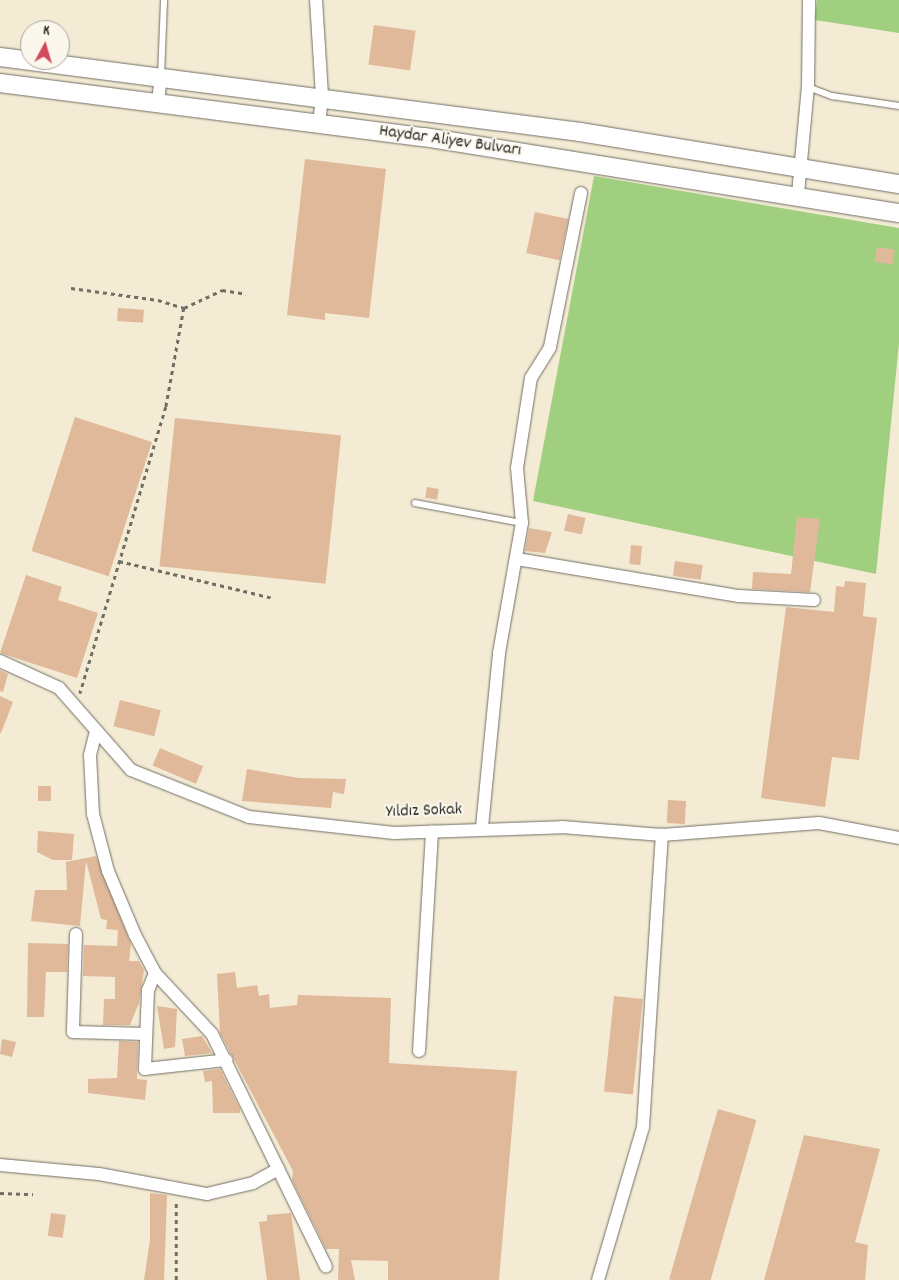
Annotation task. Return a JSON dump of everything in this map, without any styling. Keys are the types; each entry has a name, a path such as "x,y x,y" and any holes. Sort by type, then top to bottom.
{"main road":[{"name":"Haydar Aliyev Bulvarı","path":"0,57 322,96 801,166 899,184"},
{"name":"Haydar Aliyev Bulvarı","path":"0,83 319,124 798,194 899,213"}],"street":[{"path":"316,0 322,96 319,124"},
{"path":"798,194 808,87 809,0"},
{"path":"158,103 161,76"},
{"path":"482,827 499,653 522,523 517,468 532,378 550,347 581,193"},
{"path":"517,559 739,596 814,600"},
{"name":"Yıldız Sokak","path":"0,662 59,688 76,704 96,731 131,770 250,817 394,832 482,827 562,827 662,835 819,824 899,838"},
{"path":"96,731 90,756 93,814 108,870 155,973 202,1020 227,1060 326,1267"},
{"path":"419,1051 432,831"},
{"path":"598,1280 643,1127 662,835"},
{"path":"76,934 72,1032 146,1034"},
{"path":"155,973 148,990 145,1069 227,1060"},
{"path":"0,1165 99,1174 207,1194 253,1183 278,1169"}],"lane":[{"path":"161,76 164,0"},
{"path":"808,87 832,96 899,106"},
{"path":"415,503 522,523"}],"path":[{"path":"71,288 158,300 184,308 222,290 246,294"},
{"path":"76,704 166,407 184,308"},
{"path":"119,561 273,598"},
{"path":"176,1188 176,1280"},
{"path":"0,1193 33,1194"}],"green space":[{"path":"817,0 899,0 899,33 815,20"},
{"path":"594,176 899,228 899,343 876,574 533,501"}],"building":[{"path":"374,25 416,31 410,70 368,65"},
{"path":"305,159 386,169 369,318 325,313 325,320 287,315"},
{"path":"535,212 568,219 560,260 526,253"},
{"path":"877,247 895,250 892,265 875,262"},
{"path":"118,308 144,310 143,323 117,321"},
{"path":"75,417 152,442 108,576 31,551"},
{"path":"175,418 341,435 326,584 159,566"},
{"path":"427,487 439,489 437,500 425,498"},
{"path":"568,514 586,518 582,535 564,531"},
{"path":"797,517 820,519 810,592 752,589 753,572 791,574"},
{"path":"529,528 552,532 545,553 525,551"},
{"path":"631,545 642,546 640,565 629,564"},
{"path":"675,561 703,565 701,580 673,576"},
{"path":"26,575 62,587 58,600 98,613 77,678 0,653"},
{"path":"845,581 866,583 863,616 877,618 859,760 832,757 825,807 761,798 786,607 834,612 836,586 844,587"},
{"path":"0,670 8,674 3,692 0,691"},
{"path":"0,696 13,702 1,733 0,733"},
{"path":"120,700 161,710 154,736 113,726"},
{"path":"160,748 203,766 196,784 153,765"},
{"path":"247,769 299,778 346,779 344,794 333,792 331,808 242,801"},
{"path":"38,786 51,786 51,801 38,801"},
{"path":"668,800 686,801 685,824 667,823"},
{"path":"38,831 74,834 72,860 53,860 37,852"},
{"path":"96,856 131,944 129,961 139,961 144,970 139,1003 130,1025 103,1025 104,999 115,999 115,977 83,976 84,945 117,946 118,930 106,929 107,920 101,919 86,861 80,926 31,921 35,890 67,890 66,862"},
{"path":"28,943 68,944 67,972 46,972 44,1017 27,1017"},
{"path":"235,972 237,988 257,985 259,996 269,994 270,1008 297,1005 298,995 391,998 389,1063 517,1071 499,1280 388,1280 388,1261 351,1260 355,1280 338,1280 339,1249 326,1249 292,1180 293,1171 220,1033 217,974"},
{"path":"614,996 643,999 633,1095 604,1091"},
{"path":"157,1006 177,1009 175,1047 164,1049"},
{"path":"202,1036 212,1053 185,1056 182,1039"},
{"path":"2,1039 16,1042 12,1057 0,1054"},
{"path":"119,1041 138,1042 137,1079 147,1080 145,1100 88,1093 88,1079 117,1078"},
{"path":"220,1069 240,1109 240,1113 213,1113 212,1081 205,1082 203,1071"},
{"path":"718,1109 756,1120 711,1280 669,1279"},
{"path":"804,1135 880,1149 855,1242 868,1245 865,1280 764,1280"},
{"path":"150,1193 167,1195 164,1280 144,1280 150,1240"},
{"path":"51,1213 66,1215 63,1238 48,1236"},
{"path":"291,1213 300,1280 267,1280 259,1222 267,1221 267,1215"}]}
